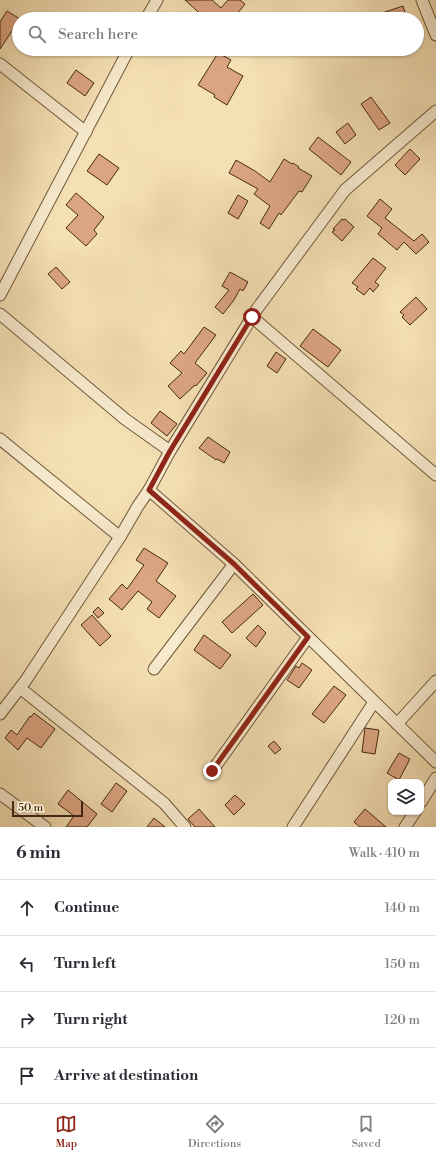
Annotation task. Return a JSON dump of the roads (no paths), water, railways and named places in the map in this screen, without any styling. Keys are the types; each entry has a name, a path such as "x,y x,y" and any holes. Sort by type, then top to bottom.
{"street":[{"path":"150,12 157,0"},
{"path":"422,0 436,34"},
{"path":"0,295 125,56"},
{"path":"0,64 86,132"},
{"path":"0,714 20,688 120,537 149,490 170,451 252,317 345,190 436,111"},
{"path":"0,314 125,420 170,451"},
{"path":"252,317 436,475"},
{"path":"0,438 120,537"},
{"path":"149,490 234,564 436,762"},
{"path":"154,669 234,564"},
{"path":"212,771 308,637"},
{"path":"397,724 436,681"},
{"path":"20,688 164,803 185,827"},
{"path":"293,827 374,702"},
{"path":"424,797 436,778"},
{"path":"0,794 45,827"},
{"path":"405,827 413,815"}]}
